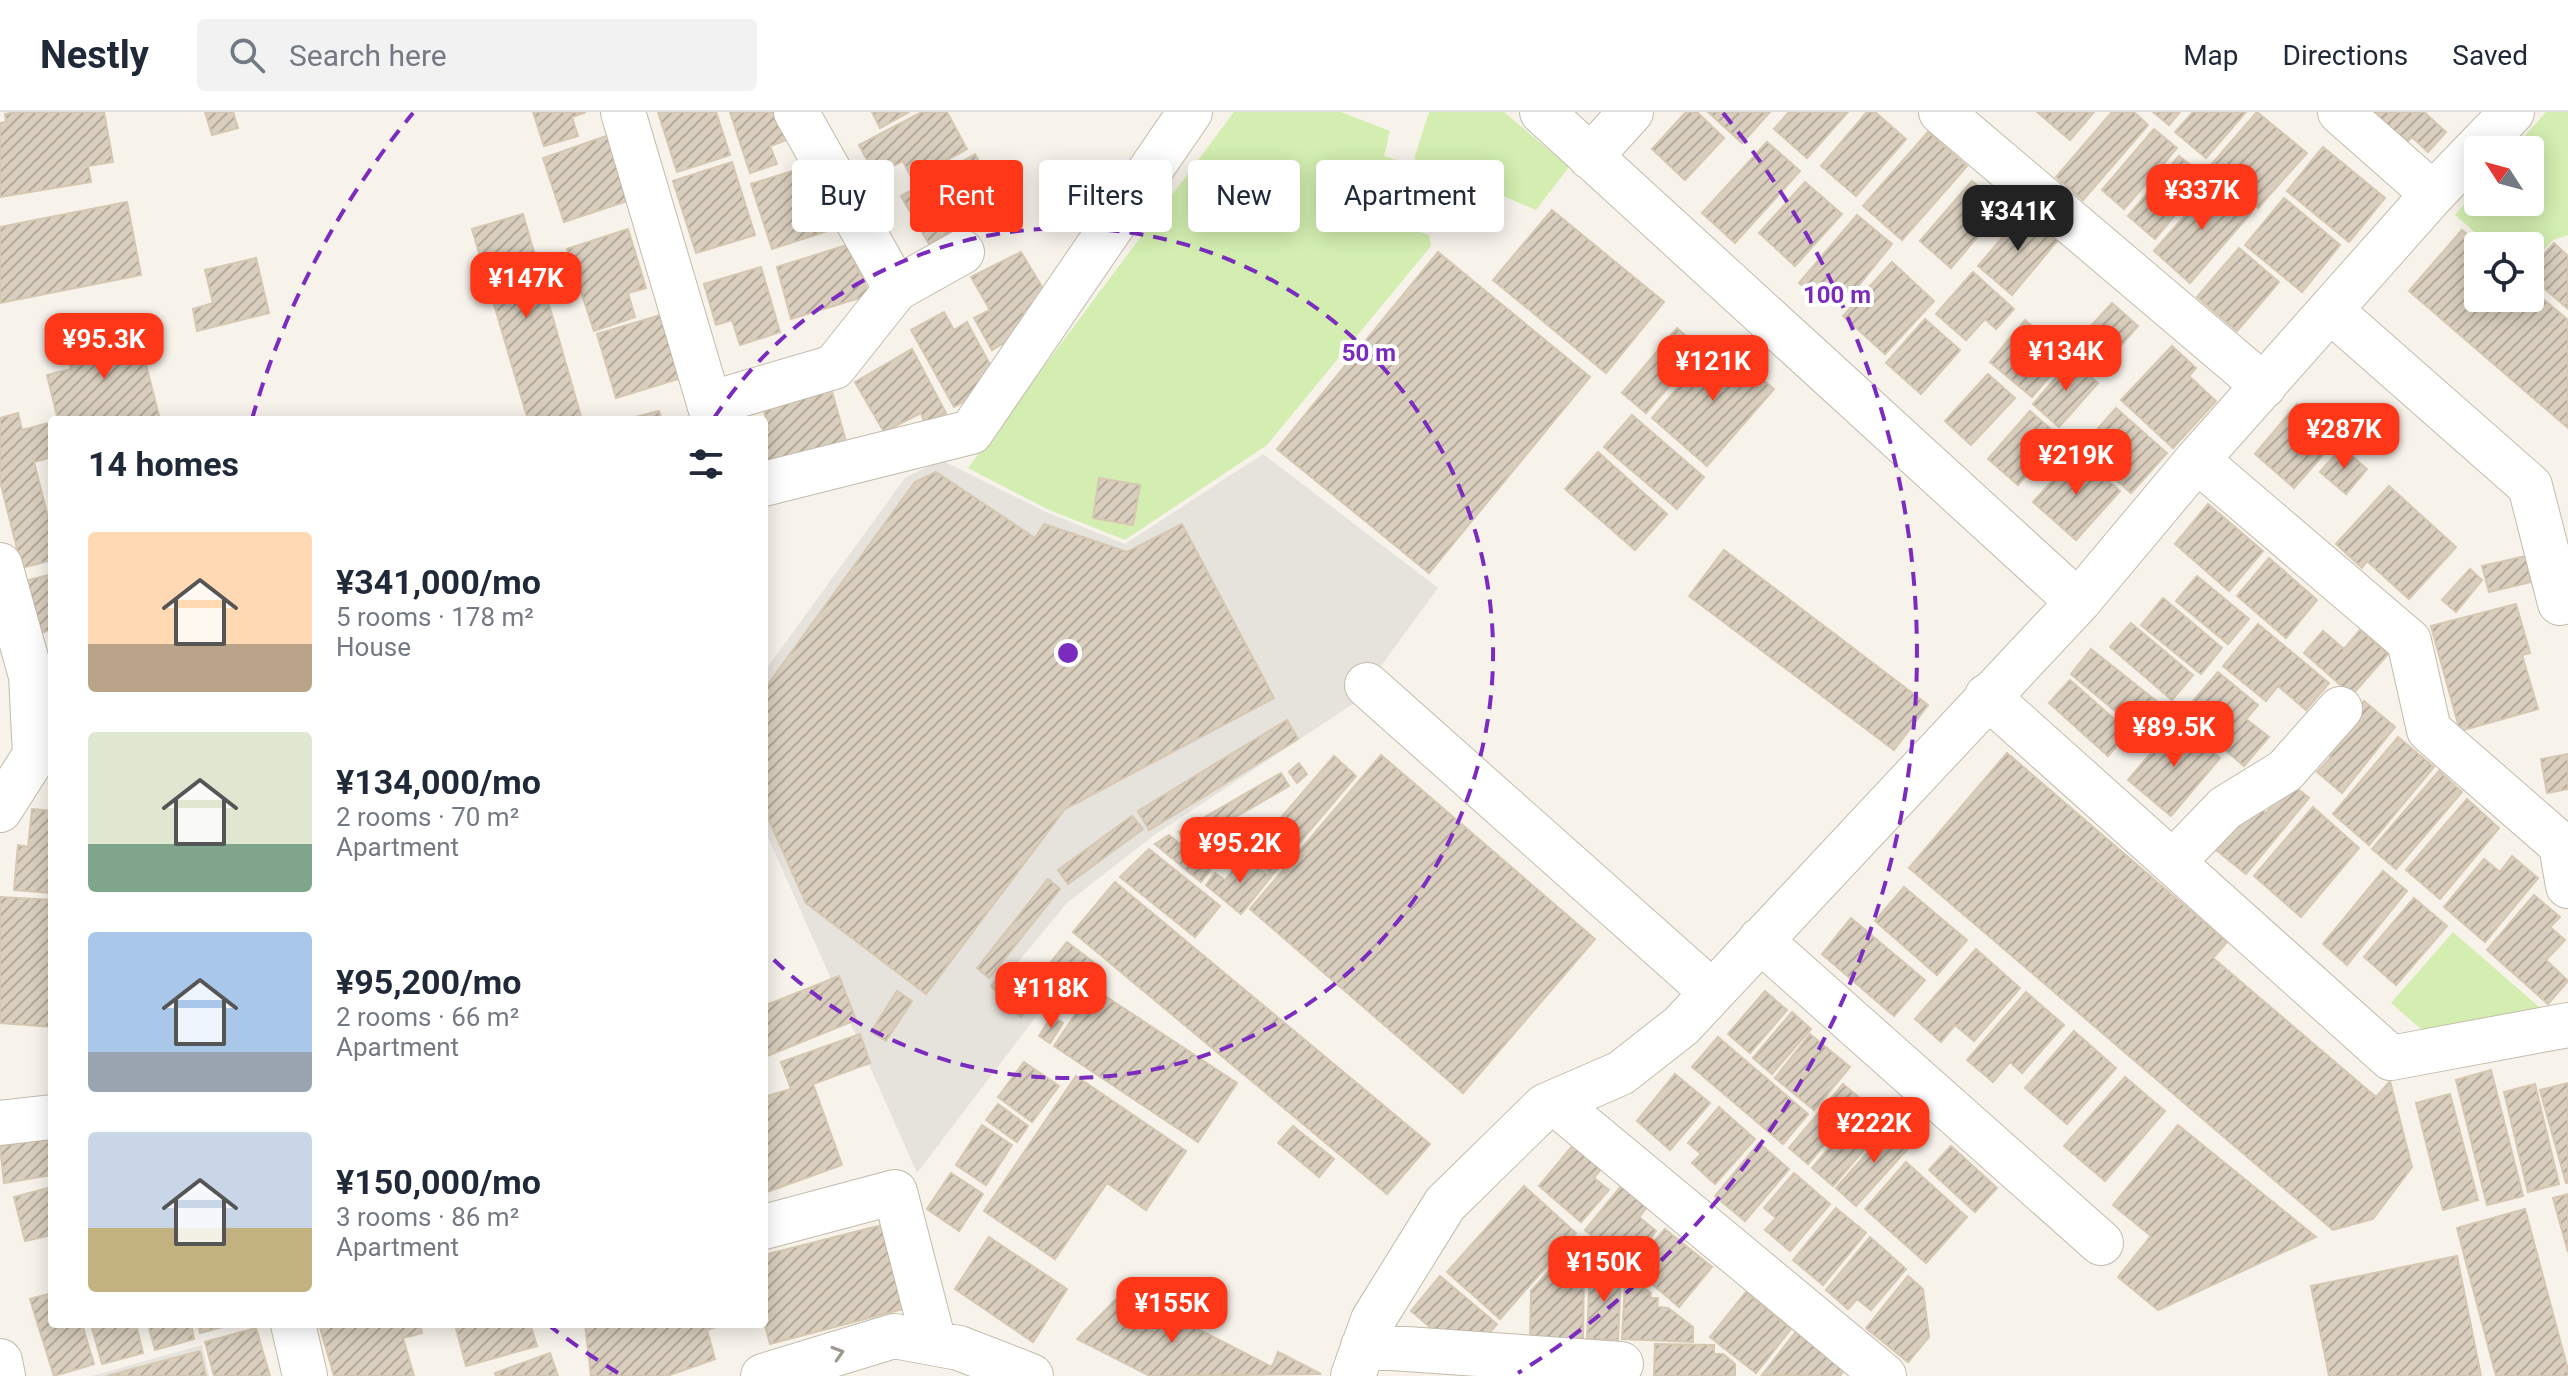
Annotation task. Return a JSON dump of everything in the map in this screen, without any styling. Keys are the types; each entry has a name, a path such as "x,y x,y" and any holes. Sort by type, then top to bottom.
{"street":[{"path":"623,112 712,412 834,367 896,289 962,252"},
{"path":"796,112 896,289"},
{"path":"768,483 971,432 1190,112"},
{"path":"1542,112 2078,602"},
{"path":"1590,157 1631,112"},
{"path":"1941,112 2264,386"},
{"path":"2340,112 2433,194"},
{"path":"1621,1364 1358,1361 1373,1320 1445,1204 1545,1106 1621,1073 1681,1026 2078,602 2197,460 2433,194 2512,112"},
{"path":"2330,310 2530,486 2560,603"},
{"path":"2197,460 2409,641 2429,730 2561,845 2568,886"},
{"path":"0,565 41,674 44,762 0,810"},
{"path":"1367,685 1712,992"},
{"path":"1987,696 2391,1058 2568,1025"},
{"path":"2173,862 2225,808 2285,771 2340,709"},
{"path":"1760,940 2101,1243"},
{"path":"1554,1102 1884,1376"},
{"path":"0,1123 48,1117"},
{"path":"768,1226 895,1192 952,1356"},
{"path":"294,1328 305,1376"},
{"path":"763,1376 894,1336 952,1356 1031,1376"},
{"path":"0,1361 3,1376"}],"shaded area":[{"path":"1263,454 1438,588 1353,704 1153,836 1068,902 1014,967 1047,1002 917,1173 768,837 768,666 905,478 941,460 1044,511 1125,544"},
{"path":"202,1345 209,1376 92,1376"}],"green space":[{"path":"1234,112 1341,112 1390,131 1384,156 1397,160 1316,160 1316,232 1419,232 1429,235 1431,246 1267,445 1125,540 1047,509 968,468 1144,232 1172,232 1172,195 1188,174 1188,232 1300,232 1300,160 1198,160"},
{"path":"1429,112 1504,112 1569,167 1536,210 1504,197 1504,160 1414,159"},
{"path":"2546,112 2568,112 2568,235 2553,240 2544,249 2544,232 2475,232 2455,215 2464,205 2464,216 2544,216 2544,136 2525,136"},
{"path":"2453,932 2545,1012 2430,1037 2391,1003"}],"building":[{"path":"104,112 113,162 88,166 91,182 0,197 0,123 6,122 5,114"},
{"path":"205,112 233,112 238,128 212,135"},
{"path":"533,112 586,112 572,117 578,136 544,146"},
{"path":"658,112 716,112 730,155 677,172"},
{"path":"730,112 778,112 787,140 770,146 777,164 750,173"},
{"path":"872,112 909,112 880,128"},
{"path":"922,112 947,112 967,149 947,160 910,160 910,175 903,161 894,166 894,160 867,160 859,145"},
{"path":"1686,112 1697,112 1724,138 1685,180 1652,149"},
{"path":"1708,112 1770,112 1742,143"},
{"path":"1789,112 1848,112 1807,158 1774,129"},
{"path":"1867,112 1875,112 1906,139 1856,196 1821,166"},
{"path":"2037,112 2094,112 2070,140"},
{"path":"2112,112 2134,112 2148,125 2083,200 2056,177"},
{"path":"2153,112 2180,112 2169,125"},
{"path":"2193,112 2246,112 2206,158 2175,132"},
{"path":"2257,112 2307,153 2258,208 2210,166"},
{"path":"2368,112 2424,112 2446,132 2428,152 2412,137 2405,144"},
{"path":"2154,129 2177,148 2124,209 2102,190"},
{"path":"1928,132 1967,166 1902,240 1863,206"},
{"path":"609,135 630,200 564,222 543,158"},
{"path":"1767,142 1800,171 1735,243 1702,213"},
{"path":"2323,147 2385,198 2349,242 2287,191"},
{"path":"975,154 978,160 964,160"},
{"path":"2179,156 2206,178 2155,239 2128,216"},
{"path":"732,162 755,235 696,253 673,181"},
{"path":"792,171 792,232 824,232 772,249 751,184"},
{"path":"1972,181 2003,207 1951,268 1920,241"},
{"path":"2215,181 2251,213 2190,283 2154,251"},
{"path":"1805,182 1842,214 1795,266 1759,233"},
{"path":"910,191 910,211 901,196"},
{"path":"2284,198 2340,245 2302,292 2245,245"},
{"path":"127,202 141,275 0,303 0,227"},
{"path":"1552,210 1664,302 1606,373 1493,280"},
{"path":"2024,212 2058,240 2012,295 1978,266"},
{"path":"523,214 581,416 527,416 472,229"},
{"path":"1857,215 1892,244 1851,295 1840,286 1824,304 1799,283"},
{"path":"628,229 646,288 628,293 635,317 594,331 567,249"},
{"path":"2462,230 2464,312 2544,312 2544,300 2568,320 2568,428 2409,291"},
{"path":"922,232 950,232 929,244"},
{"path":"2554,243 2568,256 2568,309 2544,288 2544,254"},
{"path":"847,245 870,295 791,319 777,267"},
{"path":"2239,248 2279,282 2237,331 2197,297"},
{"path":"1021,252 1048,297 1023,312 1032,326 992,350 974,318 990,310 971,277"},
{"path":"1438,252 1590,377 1429,573 1277,449"},
{"path":"256,258 269,313 197,331 193,309 213,303 205,270"},
{"path":"1892,262 1934,301 1885,354 1843,316"},
{"path":"761,267 780,332 740,345 732,320 716,325 704,284"},
{"path":"1973,272 2014,309 1996,329 1985,319 1966,340 1936,314"},
{"path":"2112,303 2138,326 2098,371 2071,348"},
{"path":"944,312 954,330 967,322 994,372 979,380 985,390 954,407 911,330"},
{"path":"664,314 684,377 616,398 597,334"},
{"path":"1925,319 1960,350 1921,394 1886,363"},
{"path":"2025,320 2067,356 2032,397 1990,362"},
{"path":"120,325 126,349 141,345 159,416 57,416 47,375 71,369 64,340"},
{"path":"1677,328 1701,349 1646,413 1622,393"},
{"path":"1718,341 1774,389 1707,466 1652,418"},
{"path":"2172,346 2196,368 2189,376 2216,401 2173,448 2121,400"},
{"path":"912,349 946,413 925,424 921,413 884,432 855,382"},
{"path":"2072,359 2098,383 2059,427 2033,404"},
{"path":"1988,374 2015,398 1971,445 1945,421"},
{"path":"831,388 847,445 768,467 768,416 763,407"},
{"path":"2297,404 2337,439 2294,488 2255,454"},
{"path":"2116,408 2167,453 2131,493 2081,448"},
{"path":"659,411 661,416 640,416"},
{"path":"2030,411 2060,437 2018,485 1988,459"},
{"path":"18,413 22,430 48,423 48,458 34,462 48,517 48,561 22,568 0,481 0,418"},
{"path":"1632,415 1704,477 1677,509 1604,447"},
{"path":"2342,447 2367,469 2346,494 2320,472"},
{"path":"1598,452 1667,514 1635,550 1565,489"},
{"path":"2077,454 2120,491 2076,540 2033,502"},
{"path":"936,472 1035,538 1044,524 1127,552 1182,524 1274,698 1065,809 926,994 806,903 768,818 768,684 915,482"},
{"path":"1099,478 1140,485 1133,525 1093,518"},
{"path":"2389,486 2456,547 2409,599 2367,561 2362,568 2336,544"},
{"path":"2208,504 2263,551 2229,591 2175,544"},
{"path":"1724,550 1928,705 1894,750 1689,596"},
{"path":"2526,556 2531,582 2489,592 2482,566"},
{"path":"2269,558 2317,600 2286,638 2237,596"},
{"path":"2470,569 2482,580 2456,612 2442,600"},
{"path":"48,575 48,631 39,633 25,581"},
{"path":"2197,576 2249,619 2228,644 2176,601"},
{"path":"2163,598 2222,648 2201,674 2141,625"},
{"path":"2516,604 2530,653 2522,655 2538,709 2460,731 2431,626"},
{"path":"2131,623 2193,675 2172,700 2110,647"},
{"path":"2258,624 2329,683 2306,710 2278,686 2266,701 2223,666"},
{"path":"2360,630 2388,654 2352,695 2304,653 2323,631 2344,649"},
{"path":"2091,649 2160,704 2138,730 2071,674"},
{"path":"2218,672 2258,705 2246,719 2269,737 2244,766 2182,714"},
{"path":"2070,680 2129,732 2108,756 2049,703"},
{"path":"2364,701 2395,727 2342,793 2317,772 2331,757 2323,751"},
{"path":"1287,720 1298,739 1149,830 1138,811"},
{"path":"2177,722 2220,758 2171,816 2128,780"},
{"path":"2398,737 2434,767 2369,845 2333,814"},
{"path":"2007,753 2227,942 2213,958 2376,1097 2390,1081 2412,1167 2373,1219 2333,1230 1909,868"},
{"path":"2568,754 2568,789 2547,793 2541,759"},
{"path":"1381,755 1595,939 1463,1093 1250,909"},
{"path":"1334,756 1356,776 1272,875 1249,855"},
{"path":"1299,763 1307,774 1297,783 1289,772"},
{"path":"2439,771 2462,792 2396,869 2372,849"},
{"path":"1281,773 1289,786 1187,845 1179,832"},
{"path":"2290,783 2309,798 2246,874 2215,849 2253,803 2266,813"},
{"path":"2467,799 2499,828 2440,899 2406,870"},
{"path":"2313,807 2359,848 2301,917 2254,876"},
{"path":"32,809 48,811 48,893 14,890 18,845 28,847"},
{"path":"1132,816 1143,829 1068,884 1058,870"},
{"path":"1169,835 1211,869 1201,882 1155,844"},
{"path":"1149,849 1220,906 1195,937 1120,877"},
{"path":"1244,856 1271,877 1241,914 1206,885 1215,873 1225,880"},
{"path":"2512,856 2538,878 2485,942 2444,907 2484,859 2500,872"},
{"path":"2383,871 2407,891 2347,965 2323,944"},
{"path":"1048,879 1060,889 989,978 977,968"},
{"path":"1115,882 1430,1144 1387,1194 1073,932"},
{"path":"1904,887 1967,940 1937,975 1875,921"},
{"path":"2534,895 2560,917 2550,927 2565,940 2546,960 2568,981 2548,1004 2487,950"},
{"path":"0,897 48,900 48,1027 0,1023"},
{"path":"2414,898 2447,926 2396,985 2364,957"},
{"path":"1851,918 1925,980 1894,1016 1822,954"},
{"path":"1067,942 1093,962 1069,992 1043,972"},
{"path":"1976,949 2020,988 1974,1041 1955,1025 1941,1042 1915,1019"},
{"path":"1003,973 1034,1004 1021,1017 991,986"},
{"path":"839,976 856,1020 768,1056 768,1004"},
{"path":"1093,988 1237,1083 1198,1142 1054,1046"},
{"path":"897,991 912,1001 886,1041 871,1032"},
{"path":"1765,991 1787,1010 1750,1053 1728,1034"},
{"path":"2026,992 2064,1025 2022,1073 2010,1062 1993,1082 1967,1060"},
{"path":"1792,1012 1811,1029 1772,1074 1753,1058"},
{"path":"1052,1016 1063,1023 1050,1043 1039,1036"},
{"path":"2074,1031 2116,1068 2067,1124 2025,1088"},
{"path":"860,1034 870,1063 813,1084 842,1165 768,1192 768,1096 791,1089 781,1062"},
{"path":"1810,1034 1850,1067 1814,1110 1775,1078"},
{"path":"1718,1037 1808,1114 1783,1144 1692,1067"},
{"path":"1024,1062 1059,1086 1032,1122 998,1097"},
{"path":"2491,1070 2523,1196 2487,1205 2456,1080"},
{"path":"1675,1074 1710,1103 1670,1150 1637,1121"},
{"path":"1076,1076 1186,1151 1146,1210 1107,1183 1055,1259 984,1211"},
{"path":"2125,1077 2165,1111 2105,1181 2064,1146"},
{"path":"2568,1083 2568,1183 2566,1183 2540,1090"},
{"path":"1843,1084 1862,1100 1808,1164 1789,1148"},
{"path":"2535,1084 2559,1184 2528,1192 2504,1092"},
{"path":"2450,1094 2478,1200 2443,1210 2416,1103"},
{"path":"1872,1098 1893,1116 1833,1186 1812,1168"},
{"path":"998,1104 1028,1126 1017,1142 986,1120"},
{"path":"1719,1107 1755,1139 1715,1184 1692,1163 1701,1154 1688,1143"},
{"path":"982,1125 1012,1145 986,1185 956,1165"},
{"path":"1892,1125 1913,1143 1856,1206 1836,1188"},
{"path":"2178,1125 2316,1237 2158,1310 2118,1277 2151,1236 2113,1205"},
{"path":"1293,1126 1334,1159 1319,1177 1278,1143"},
{"path":"48,1139 48,1176 4,1183 0,1146"},
{"path":"1759,1143 1789,1169 1745,1221 1715,1196"},
{"path":"1574,1144 1602,1168 1594,1178 1609,1190 1581,1222 1539,1186"},
{"path":"1951,1146 1997,1188 1975,1212 1929,1170"},
{"path":"1906,1162 1967,1217 1926,1263 1865,1209"},
{"path":"951,1173 983,1194 959,1231 927,1209"},
{"path":"1794,1173 1830,1204 1790,1251 1765,1230 1776,1218 1764,1208"},
{"path":"1622,1185 1648,1206 1639,1217 1656,1231 1629,1266 1585,1230"},
{"path":"1524,1186 1576,1233 1500,1319 1447,1272"},
{"path":"48,1188 48,1236 25,1241 14,1197"},
{"path":"2568,1194 2568,1252 2553,1198"},
{"path":"1836,1208 1866,1233 1823,1285 1793,1260"},
{"path":"2525,1209 2568,1376 2496,1376 2457,1228"},
{"path":"886,1224 907,1308 770,1344 766,1328 768,1254"},
{"path":"1665,1229 1712,1267 1679,1307 1632,1267"},
{"path":"989,1237 1067,1289 1033,1342 955,1289"},
{"path":"1870,1237 1906,1269 1871,1310 1857,1299 1848,1309 1826,1290"},
{"path":"2457,1256 2481,1376 2329,1376 2311,1286"},
{"path":"1557,1262 1584,1262 1583,1340 1530,1339 1531,1291"},
{"path":"1590,1268 1621,1269 1618,1340 1587,1339"},
{"path":"1440,1276 1497,1324 1487,1336 1439,1335 1411,1311"},
{"path":"1908,1276 1923,1289 1929,1337 1908,1362 1866,1328"},
{"path":"1625,1283 1639,1284 1651,1293 1650,1298 1658,1298 1657,1307 1668,1308 1693,1327 1693,1342 1622,1339"},
{"path":"1124,1291 1272,1367 1278,1352 1321,1374 1150,1376 1077,1339"},
{"path":"1746,1292 1791,1329 1756,1373 1710,1337"},
{"path":"48,1294 48,1328 83,1328 94,1364 54,1376 30,1299"},
{"path":"92,1328 137,1328 143,1353 102,1364"},
{"path":"149,1328 192,1328 194,1339 155,1350"},
{"path":"199,1328 219,1328 200,1333"},
{"path":"256,1328 270,1376 214,1376 205,1342"},
{"path":"320,1328 421,1328 422,1333 403,1338 414,1376 334,1376"},
{"path":"456,1328 531,1328 537,1346 466,1366"},
{"path":"585,1328 713,1328 707,1330 715,1359 667,1376 591,1376"},
{"path":"1798,1329 1846,1367 1840,1376 1762,1375"},
{"path":"1655,1344 1714,1345 1714,1354 1723,1354 1735,1364 1735,1376 1654,1376"},
{"path":"200,1351 206,1376 107,1376"},
{"path":"550,1353 558,1376 496,1376 495,1373"}]}
